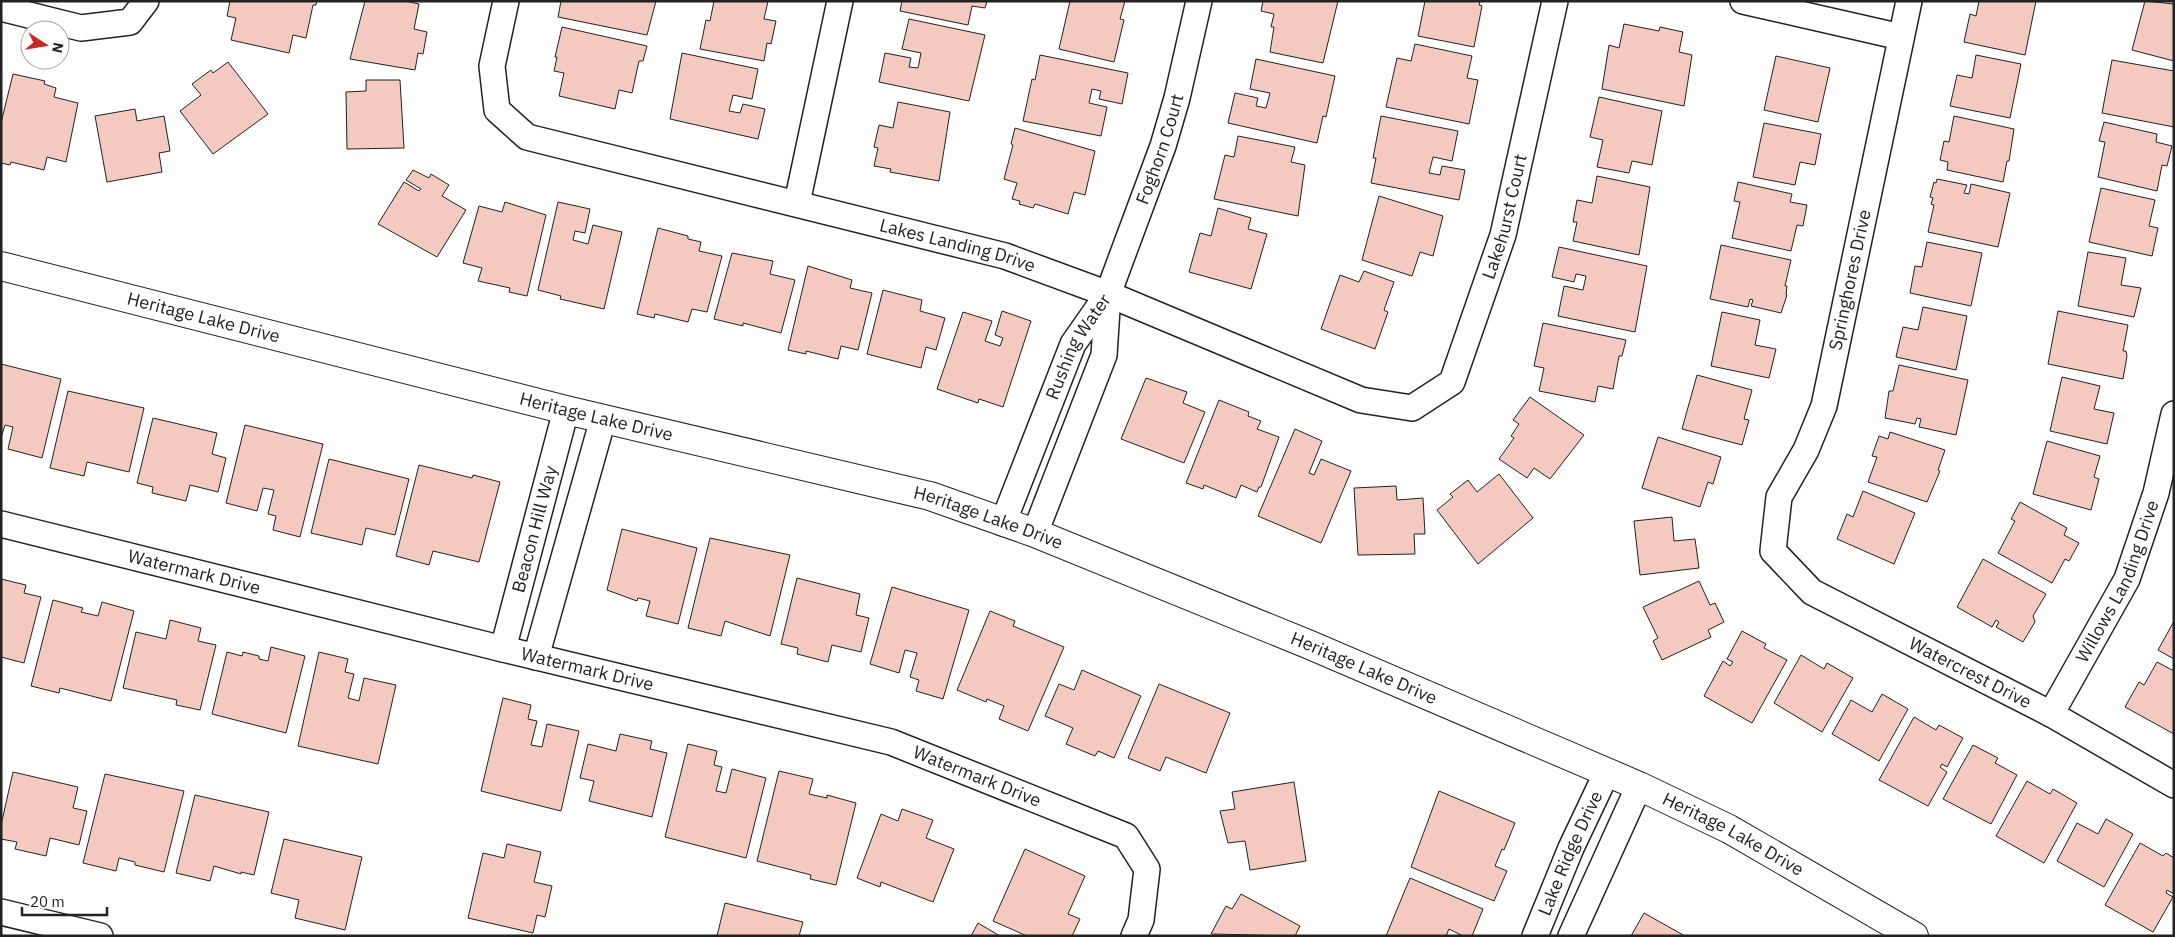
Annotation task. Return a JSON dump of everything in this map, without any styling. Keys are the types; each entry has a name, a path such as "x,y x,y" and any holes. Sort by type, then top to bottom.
{"street":[{"path":"1,8 81,28 130,22 146,1"},
{"name":"Lakes Landing Drive","path":"506,1 492,66 497,110 526,137 1005,256 1108,294 1360,400 1412,408"},
{"path":"797,203 840,1"},
{"name":"Foghorn Court","path":"1108,294 1165,138 1177,98 1198,1"},
{"name":"Lakehurst Court","path":"1412,408 1452,382 1503,235 1556,1"},
{"path":"1744,1 1901,37"},
{"name":"Springhores Drive","path":"1773,551 1780,497 1806,450 1824,406 1909,1"},
{"name":"Heritage Lake Drive","path":"1,266 566,410 930,496 1035,533 1310,645 1639,786 1729,829 1914,936"},
{"name":"Rushing Water","path":"1003,523 1072,344 1108,294"},
{"name":"Rushing Water","path":"1035,533 1104,355 1108,294"},
{"name":"Beacon Hill Way","path":"503,649 566,410"},
{"name":"Willows Landing Drive","path":"2051,714 2127,579 2156,494 2174,414"},
{"name":"Beacon Hill Way","path":"536,656 603,419"},
{"name":"Watermark Drive","path":"1,524 503,649 891,742 1126,836 1147,869 1141,920 1134,936"},
{"name":"Watercrest Drive","path":"1773,551 1812,592 2051,714 2174,785"},
{"name":"Lake Ridge Drive","path":"1535,936 1571,848 1607,772"},
{"name":"Lake Ridge Drive","path":"1571,936 1639,786"},
{"path":"1,912 100,936"}],"building":[{"path":"230,1 317,1 316,5 313,5 306,38 293,35 289,53 231,40 236,18 227,16"},
{"path":"365,1 405,1 419,4 414,29 427,32 423,54 418,53 415,70 350,59"},
{"path":"561,1 656,1 647,35 558,17"},
{"path":"714,1 768,1 764,19 776,21 771,44 767,43 764,61 700,49 706,20 710,21"},
{"path":"902,1 987,1 985,8 972,6 968,25 900,11"},
{"path":"1070,1 1125,1 1120,19 1124,20 1114,62 1059,49"},
{"path":"1263,1 1338,1 1323,63 1270,52 1274,27 1271,27 1274,14 1261,11"},
{"path":"1425,1 1480,1 1479,5 1482,6 1474,47 1418,36"},
{"path":"1979,1 2036,1 2025,55 1964,42 1970,14 1976,16"},
{"path":"2145,1 2174,4 2174,61 2132,50"},
{"path":"909,19 985,35 969,101 879,82 885,53 911,58 909,67 918,68 921,53 902,49"},
{"path":"1624,24 1659,31 1660,27 1683,32 1679,52 1692,55 1684,106 1602,89 1609,45 1619,48"},
{"path":"562,27 647,46 643,61 639,61 632,93 619,90 615,109 559,96 564,73 554,71 557,57 555,57"},
{"path":"1415,44 1472,56 1467,78 1478,80 1469,124 1386,107 1397,58 1411,61"},
{"path":"682,53 758,69 752,99 733,95 729,111 740,113 743,104 765,109 758,139 670,119"},
{"path":"1040,55 1128,73 1122,104 1099,99 1101,91 1092,89 1089,103 1107,107 1101,136 1023,121 1032,79 1035,80"},
{"path":"1976,55 2021,64 2010,118 1950,106 1957,75 1972,78"},
{"path":"1776,56 1830,68 1818,122 1764,110"},
{"path":"1256,59 1335,76 1326,117 1323,116 1317,143 1228,123 1235,93 1258,98 1256,106 1266,108 1270,93 1250,89"},
{"path":"2112,60 2174,71 2174,127 2102,113"},
{"path":"228,62 268,114 213,154 180,111 201,95 192,84 211,70 213,73"},
{"path":"13,74 45,81 44,84 56,88 54,97 78,103 66,162 47,157 44,170 11,162 10,165 1,163 1,123"},
{"path":"366,80 400,80 404,148 347,149 346,92 366,91"},
{"path":"1599,97 1662,111 1652,165 1632,161 1629,173 1597,167 1603,140 1590,137"},
{"path":"898,102 950,112 939,181 890,172 891,169 874,166 878,148 874,147 879,125 893,128"},
{"path":"135,109 137,121 164,116 170,151 159,153 162,172 107,182 95,116"},
{"path":"1381,116 1458,131 1452,161 1433,157 1429,173 1440,175 1442,166 1465,170 1459,200 1371,183 1376,158 1373,158"},
{"path":"1954,116 2014,129 2009,161 2007,161 2003,182 1947,170 1948,162 1940,160 1944,141 1949,142"},
{"path":"2104,122 2157,134 2156,142 2172,146 2167,166 2162,165 2157,191 2098,177 2105,142 2099,141"},
{"path":"1764,123 1821,134 1815,165 1800,162 1795,185 1753,177"},
{"path":"1015,128 1095,151 1085,195 1074,192 1068,214 1035,204 1033,208 1019,204 1020,201 1012,199 1017,183 1004,179 1013,145 1011,144"},
{"path":"1238,136 1295,147 1291,162 1305,165 1298,216 1214,199 1225,155 1234,157"},
{"path":"413,170 429,178 431,174 449,185 442,196 466,210 437,257 378,224 404,182 419,191 421,189 406,180"},
{"path":"1597,176 1650,187 1639,255 1573,241 1577,222 1573,222 1577,200 1592,203"},
{"path":"1937,179 1967,185 1964,193 1969,194 1971,184 2010,193 1998,247 1928,232 1934,205 1931,204 1933,198 1930,197 1934,182 1936,183"},
{"path":"1738,182 1792,194 1790,202 1807,205 1803,226 1797,225 1791,251 1732,238 1740,202 1734,201"},
{"path":"2101,188 2155,200 2149,226 2158,228 2152,256 2089,242"},
{"path":"1379,196 1443,216 1433,256 1420,252 1412,276 1362,260"},
{"path":"505,202 546,215 527,296 509,292 510,288 478,281 482,268 463,263 479,206 502,212"},
{"path":"558,202 590,209 585,233 575,231 573,240 588,244 593,225 622,232 604,309 560,299 561,296 538,290"},
{"path":"1218,208 1251,218 1248,229 1267,234 1251,289 1189,272 1200,233 1211,236"},
{"path":"658,228 688,236 688,239 701,242 699,251 722,256 707,312 692,309 688,322 655,314 654,318 637,314"},
{"path":"1927,242 1982,253 1971,306 1910,293 1915,266 1922,267"},
{"path":"1721,245 1791,260 1785,286 1787,286 1787,295 1781,313 1751,306 1753,300 1750,299 1748,307 1710,299"},
{"path":"1559,247 1647,266 1635,332 1558,316 1564,286 1583,290 1586,276 1576,274 1574,282 1552,277"},
{"path":"2088,252 2126,258 2121,285 2141,288 2134,317 2078,306"},
{"path":"732,253 773,261 770,274 795,280 781,333 743,323 743,326 714,319"},
{"path":"808,266 852,280 850,288 872,293 858,350 841,346 838,359 806,351 806,354 788,350"},
{"path":"1364,271 1394,282 1384,310 1388,312 1375,349 1321,329 1340,275 1359,282"},
{"path":"883,290 922,300 920,311 945,318 936,350 926,347 921,368 867,354"},
{"path":"1923,307 1967,316 1956,370 1896,357 1903,327 1918,330"},
{"path":"1002,311 1031,321 1003,407 979,399 978,403 937,389 963,312 992,321 985,341 1000,346 1003,338 995,335"},
{"path":"2058,311 2128,325 2123,351 2126,351 2127,356 2123,379 2048,364"},
{"path":"1722,312 1760,320 1755,345 1776,349 1769,378 1711,366"},
{"path":"1543,323 1626,340 1622,356 1619,356 1613,389 1598,386 1595,402 1539,391 1544,368 1534,366"},
{"path":"1,364 61,379 42,458 8,449 13,427 5,425 1,438"},
{"path":"1899,365 1968,380 1956,435 1919,427 1921,419 1917,418 1915,424 1885,418 1889,391 1893,391"},
{"path":"1697,375 1752,390 1744,419 1749,420 1742,445 1682,429"},
{"path":"2062,377 2100,386 2094,409 2114,413 2107,444 2050,431"},
{"path":"1146,378 1187,392 1183,403 1205,412 1184,463 1121,439"},
{"path":"68,391 144,408 129,472 87,462 84,476 50,468"},
{"path":"1530,397 1584,435 1550,479 1534,468 1527,478 1499,459 1514,438 1511,436 1519,424 1513,420"},
{"path":"1219,400 1249,412 1248,416 1261,421 1257,429 1279,437 1261,487 1259,487 1257,492 1241,485 1236,498 1204,485 1203,489 1186,483"},
{"path":"153,418 217,433 212,454 226,458 218,492 190,485 186,501 152,493 153,487 137,483"},
{"path":"245,425 323,444 300,537 273,530 276,516 268,514 274,490 263,488 257,511 226,503"},
{"path":"1295,429 1322,441 1309,473 1314,475 1321,459 1351,471 1321,543 1258,516"},
{"path":"1890,432 1945,450 1938,470 1940,471 1927,502 1868,482 1877,457 1872,456 1879,436 1888,439"},
{"path":"1658,437 1721,457 1713,484 1708,482 1700,507 1642,488"},
{"path":"2047,441 2100,456 2094,477 2099,479 2091,510 2033,494"},
{"path":"329,459 409,479 395,535 366,528 362,545 311,533"},
{"path":"419,465 472,478 473,475 500,482 479,562 433,551 429,565 396,556"},
{"path":"1499,474 1533,518 1478,564 1437,510 1453,497 1450,494 1468,480 1477,492"},
{"path":"1396,486 1397,500 1423,498 1425,534 1414,534 1415,554 1358,555 1354,488"},
{"path":"1863,491 1915,513 1894,564 1837,539 1847,514 1853,517"},
{"path":"2020,502 2067,528 2064,535 2079,543 2069,561 2065,559 2052,583 1998,553 2015,521 2011,519"},
{"path":"1672,517 1674,541 1695,539 1699,568 1640,575 1634,521"},
{"path":"622,529 697,548 678,624 646,616 650,601 638,598 637,601 607,590"},
{"path":"710,538 790,555 770,636 725,621 721,636 688,628"},
{"path":"1983,559 2046,594 2033,616 2035,622 2023,642 1996,627 1999,622 1996,620 1992,627 1957,607"},
{"path":"797,578 860,594 856,615 869,618 861,652 832,645 828,662 797,654 798,648 781,644"},
{"path":"1,579 26,585 24,593 41,597 24,663 1,657"},
{"path":"1699,581 1710,605 1715,603 1724,622 1708,630 1711,637 1662,660 1653,641 1658,638 1643,607"},
{"path":"892,587 969,610 943,699 916,691 919,680 910,677 917,653 905,650 899,673 870,664"},
{"path":"53,600 83,608 81,612 98,616 102,602 134,611 111,701 60,688 59,693 31,686"},
{"path":"990,611 1015,621 1013,626 1064,647 1028,731 999,719 1004,706 987,699 986,702 957,690"},
{"path":"170,620 201,628 198,641 216,645 200,710 176,705 177,700 123,688 136,632 166,639"},
{"path":"2174,624 2174,659 2158,650"},
{"path":"1742,631 1766,644 1764,648 1787,660 1752,723 1704,696 1723,661 1730,666 1733,662 1727,659"},
{"path":"271,647 305,656 286,733 212,714 227,652 242,656 243,652 259,656 259,659 268,661"},
{"path":"319,652 348,659 345,672 354,674 348,698 359,701 364,678 396,685 378,764 298,746"},
{"path":"1801,655 1824,669 1827,663 1853,678 1822,732 1774,703"},
{"path":"2157,662 2174,671 2174,734 2125,707 2139,682 2144,685"},
{"path":"1082,670 1141,696 1114,758 1098,751 1095,756 1066,744 1073,728 1045,716 1059,684 1074,690"},
{"path":"1159,684 1230,713 1206,773 1166,757 1160,771 1128,758"},
{"path":"1882,694 1908,709 1879,761 1832,734 1851,700 1872,712"},
{"path":"503,698 531,705 528,719 537,721 531,745 542,747 547,724 579,731 561,811 481,791"},
{"path":"1914,717 1936,730 1939,725 1963,738 1947,767 1942,764 1940,767 1947,772 1928,806 1879,780"},
{"path":"620,734 652,741 650,749 667,753 652,817 589,801 594,781 580,778 588,744 616,751"},
{"path":"688,744 717,751 714,765 722,767 716,791 726,793 732,769 766,778 746,858 665,837"},
{"path":"1973,745 1998,758 1995,763 2017,775 1991,824 1943,799"},
{"path":"779,771 813,779 809,794 827,798 827,795 856,803 836,885 810,879 811,875 757,861"},
{"path":"13,772 78,787 73,808 87,811 79,845 50,838 46,856 15,849 17,842 1,839 1,825"},
{"path":"105,774 184,791 164,872 135,865 135,862 119,858 116,871 83,863"},
{"path":"2027,781 2050,794 2053,789 2077,803 2044,863 1996,836"},
{"path":"1294,782 1306,861 1250,870 1245,841 1228,843 1220,811 1235,809 1232,792"},
{"path":"1439,791 1515,823 1495,866 1507,871 1494,901 1411,867"},
{"path":"195,795 269,812 254,875 241,872 241,874 214,866 210,881 176,873"},
{"path":"902,809 933,820 926,838 954,849 933,902 881,882 880,887 857,878 881,814 898,821"},
{"path":"2106,819 2133,834 2104,887 2057,861 2077,823 2098,834"},
{"path":"284,839 362,857 345,930 295,918 299,900 271,893"},
{"path":"2140,843 2163,856 2166,853 2174,858 2174,891 2172,893 2167,890 2166,893 2173,897 2153,932 2105,905"},
{"path":"507,844 541,852 534,882 552,886 545,917 537,915 533,933 468,918 483,853 504,858"},
{"path":"1025,849 1085,876 1068,914 1080,919 1072,936 1027,936 993,921"},
{"path":"1410,878 1483,909 1472,936 1463,936 1449,929 1446,936 1386,936"},
{"path":"1241,894 1300,926 1295,936 1211,934 1226,906 1232,909"},
{"path":"725,903 803,922 799,936 717,936"},
{"path":"1644,913 1685,936 1631,936"},
{"path":"978,923 1000,936 971,936"}]}
